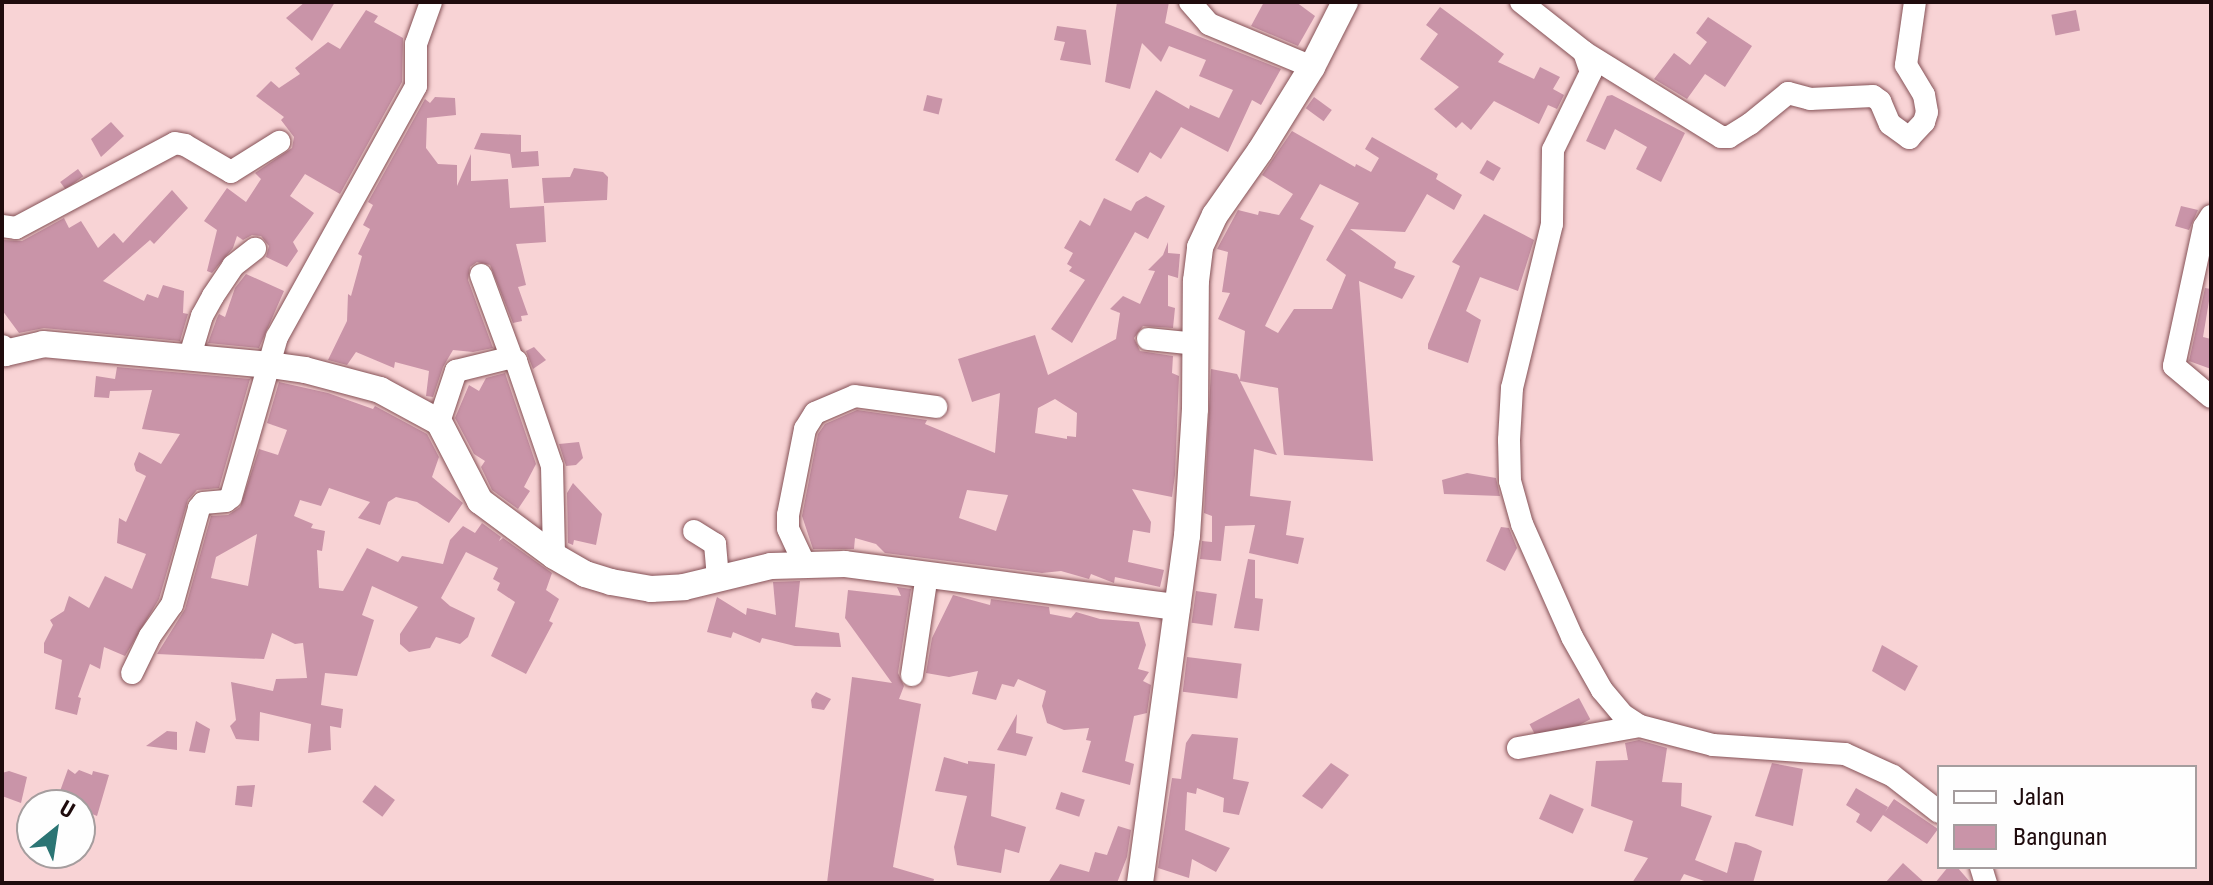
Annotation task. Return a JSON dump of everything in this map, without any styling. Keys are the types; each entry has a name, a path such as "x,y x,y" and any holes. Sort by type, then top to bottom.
{"street":[{"path":"132,673 150,636 172,605 199,508 203,503 226,501 231,497 280,333 416,86 416,44 431,2"},
{"path":"1190,2 1209,24 1312,67"},
{"path":"1140,883 1193,462 1196,281 1207,229 1312,67 1345,2"},
{"path":"1521,2 1584,52 1721,137 1729,137 1750,124 1788,93 1810,99 1873,96 1880,101 1890,124 1904,136 1919,129 1925,98 1906,65 1915,2"},
{"path":"1584,52 1591,72 1589,81 1553,150 1552,224 1512,388 1510,481 1522,524 1572,637 1602,690 1623,715 1640,726 1713,745 1845,754 1893,776 1937,810"},
{"path":"2,226 16,228 175,143 185,145 231,172 279,142"},
{"path":"2211,216 2204,227 2202,276 2174,366 2211,397"},
{"path":"189,359 202,316 213,296 233,266 255,249"},
{"path":"481,275 512,359 520,368 552,466 554,556"},
{"path":"1148,339 1196,344"},
{"path":"3,352 43,344 270,365 305,370 380,390 439,422 456,450 474,495 554,556 585,574 651,589 684,587 804,563 845,564 1177,607"},
{"path":"439,422 456,371 512,359"},
{"path":"804,563 788,528 788,515 805,429 815,413 855,396 936,407"},
{"path":"694,531 715,544 718,578"},
{"path":"912,675 927,575"},
{"path":"1518,748 1640,726"}],"building":[{"path":"305,2 335,2 312,41 286,18"},
{"path":"1117,2 1169,2 1165,23 1281,69 1261,105 1252,100 1228,152 1181,127 1161,159 1150,152 1138,173 1115,160 1156,90 1189,109 1190,105 1219,118 1233,90 1199,76 1206,60 1169,46 1161,62 1142,43 1130,89 1105,82"},
{"path":"1264,2 1296,2 1315,16 1298,46 1251,26"},
{"path":"1440,7 1504,54 1498,62 1534,79 1540,67 1560,77 1553,89 1564,95 1557,109 1548,105 1539,124 1494,101 1471,130 1462,122 1456,128 1434,109 1459,87 1420,59 1438,34 1426,25"},
{"path":"366,10 378,16 374,22 403,38 402,82 340,194 305,174 290,196 314,213 293,242 298,251 287,267 266,257 269,246 261,236 252,235 243,240 237,236 233,248 212,273 207,271 217,230 204,221 227,188 246,202 261,179 255,173 292,148 294,137 281,120 284,117 256,96 271,81 279,88 300,74 295,68 328,42 340,49"},
{"path":"2076,10 2080,31 2055,35 2051,15"},
{"path":"1708,17 1752,46 1725,87 1705,74 1687,99 1654,79 1674,53 1690,65 1707,42 1696,33"},
{"path":"1057,26 1086,30 1091,65 1060,60 1065,42 1054,40"},
{"path":"927,95 943,99 939,114 923,111"},
{"path":"1612,95 1685,133 1661,182 1636,169 1647,147 1615,129 1605,150 1586,141 1607,96"},
{"path":"435,97 455,98 456,115 427,118 426,148 438,164 457,165 457,186 471,154 471,181 508,179 510,208 544,206 546,242 516,244 526,285 518,287 528,315 521,316 522,321 513,323 490,265 477,262 470,267 468,280 493,348 473,352 453,350 443,367 433,397 426,396 429,371 395,362 394,368 356,352 347,365 328,360 347,321 348,294 351,296 362,256 358,254 370,229 363,225 373,205 368,202 425,99 430,103"},
{"path":"1314,97 1332,110 1324,121 1306,108"},
{"path":"111,122 124,136 101,157 91,139"},
{"path":"1292,131 1355,167 1356,164 1371,172 1379,158 1365,149 1372,137 1438,174 1436,179 1462,195 1454,210 1427,194 1405,232 1350,229 1396,262 1394,268 1415,276 1402,299 1359,281 1373,461 1284,455 1278,388 1240,381 1277,455 1254,449 1250,496 1291,501 1286,535 1304,538 1298,564 1249,553 1255,525 1225,526 1221,561 1200,559 1202,541 1212,542 1212,516 1204,513 1211,369 1237,374 1240,380 1245,331 1218,319 1230,293 1222,292 1228,252 1217,249 1238,210 1258,215 1259,211 1279,215 1293,194 1262,175","holes":["1320,184 1359,203 1326,260 1346,275 1332,309 1294,309 1278,333 1265,326 1314,226 1300,219"]},
{"path":"481,133 521,135 521,152 538,151 539,166 512,168 510,154 474,149"},
{"path":"1487,160 1501,168 1493,181 1480,173"},
{"path":"574,168 603,172 608,177 607,200 544,203 542,178 570,177"},
{"path":"78,169 83,176 65,189 60,182"},
{"path":"172,190 188,208 154,244 150,240 103,281 144,301 147,294 158,298 163,285 184,291 183,313 188,314 180,341 44,328 19,333 2,310 2,240 22,241 64,218 69,228 81,221 98,248 114,233 123,243"},
{"path":"1146,196 1165,206 1148,239 1135,232 1072,343 1051,329 1085,280 1069,271 1072,267 1067,264 1073,253 1064,248 1080,220 1090,226 1104,198 1131,211 1136,202"},
{"path":"2181,206 2198,210 2189,230 2175,226"},
{"path":"1484,214 1534,240 1518,291 1480,277 1466,311 1481,320 1468,363 1428,349 1428,344 1460,266 1452,262"},
{"path":"1168,242 1168,253 1180,254 1178,278 1168,275 1168,306 1175,308 1173,328 1143,326 1134,338 1140,351 1173,356 1172,373 1179,376 1175,475 1172,497 1132,489 1151,522 1150,533 1133,530 1128,562 1164,570 1160,587 1115,577 1114,583 1091,574 1089,579 1061,571 1042,573 885,553 876,544 855,538 854,549 813,549 802,516 818,434 825,424 857,410 927,420 925,424 995,453 1000,393 972,402 958,359 1035,335 1048,375 1116,339 1120,313 1110,309 1123,296 1140,304 1155,271 1148,270 1163,255","holes":["1055,399 1077,413 1076,437 1067,436 1067,439 1035,433 1038,408","967,490 1008,495 996,531 959,518"]},
{"path":"246,274 284,291 259,348 208,343 219,314 225,317 235,288"},
{"path":"2205,288 2211,289 2203,337 2211,339 2211,369 2189,361"},
{"path":"534,347 546,360 533,369 526,351"},
{"path":"117,367 250,379 219,488 197,490 188,500 159,599 125,656 104,647 100,669 90,664 78,697 81,698 77,715 55,709 62,660 44,653 44,643 53,625 50,620 64,611 69,596 89,608 105,576 132,589 146,554 117,543 119,518 126,522 146,476 136,471 134,464 139,452 161,464 180,434 142,429 152,390 110,391 109,398 94,397 96,376 115,379"},
{"path":"505,373 536,464 524,487 530,491 518,509 492,490 481,467 485,461 474,454 455,418 469,385 479,391 486,378"},
{"path":"279,382 328,393 373,409 375,406 427,434 439,457 432,477 463,503 449,523 417,502 396,497 388,502 380,525 358,518 370,502 329,488 321,506 300,500 294,516 313,524 311,528 325,531 322,551 317,550 319,588 343,591 367,548 398,562 402,556 443,564 450,540 463,526 475,533 482,523 501,537 499,541 503,538 552,573 546,590 559,599 549,621 553,623 526,674 491,656 515,602 497,590 500,583 493,579 498,568 466,552 441,598 475,618 468,637 460,644 436,637 430,648 409,652 400,644 400,634 418,607 372,586 362,615 374,620 357,676 325,673 321,705 343,709 341,728 330,726 331,750 308,753 311,724 260,712 259,741 236,739 230,726 236,720 231,682 273,691 276,679 307,678 303,643 295,644 272,633 264,659 157,654 185,609 211,516 228,515 240,507 259,449 278,455 287,430 267,423","holes":["257,534 248,586 211,578 216,557"]},
{"path":"579,442 583,458 576,465 566,466 559,444"},
{"path":"1467,473 1496,478 1500,496 1444,494 1442,480"},
{"path":"573,483 602,514 596,545 574,540 573,545 568,543 567,493"},
{"path":"1501,527 1509,528 1517,548 1505,571 1486,561"},
{"path":"1248,559 1255,560 1255,598 1263,599 1259,631 1234,628"},
{"path":"800,581 795,627 839,633 841,647 795,646 762,638 760,643 733,632 731,638 707,632 717,597 746,615 747,608 776,615 773,582"},
{"path":"897,587 911,589 898,673 904,686 899,699 921,704 893,867 934,879 933,883 827,883 852,677 892,683 845,618 848,590 901,596"},
{"path":"1196,591 1217,594 1212,626 1192,623"},
{"path":"953,595 990,605 991,599 1049,607 1050,614 1071,618 1076,612 1100,619 1139,622 1146,645 1138,669 1149,672 1143,681 1151,685 1147,713 1134,716 1125,761 1134,764 1130,785 1082,772 1091,741 1086,740 1089,728 1064,730 1047,723 1042,706 1046,691 1018,679 1014,687 1002,684 996,700 972,694 978,671 949,677 926,673 932,638"},
{"path":"1882,645 1918,666 1905,691 1872,671"},
{"path":"1187,657 1242,664 1237,698 1183,692"},
{"path":"816,692 831,699 824,710 812,708 811,700"},
{"path":"1579,698 1590,719 1541,745 1530,724"},
{"path":"1017,714 1016,733 1033,737 1026,756 997,750"},
{"path":"196,721 210,729 205,753 189,751"},
{"path":"167,731 177,732 177,750 146,746"},
{"path":"1192,734 1238,738 1233,779 1249,782 1239,815 1223,812 1224,798 1197,788 1196,794 1187,792 1185,830 1230,848 1216,872 1192,859 1189,878 1158,868 1172,778 1181,779 1186,743"},
{"path":"1639,740 1667,748 1662,782 1682,783 1681,806 1712,816 1695,860 1727,873 1735,842 1746,844 1762,851 1753,883 1710,883 1684,874 1679,883 1632,883 1648,858 1624,851 1633,821 1591,806 1596,761 1628,760 1625,743"},
{"path":"944,757 968,764 968,761 995,764 991,816 1026,827 1019,853 1005,849 1001,873 957,865 954,847 967,796 935,791"},
{"path":"1331,763 1349,775 1322,809 1302,796"},
{"path":"1772,763 1803,769 1793,826 1755,816"},
{"path":"68,769 75,774 79,770 92,775 93,771 109,775 97,816 96,789 61,789"},
{"path":"9,771 27,777 24,789 16,789 16,801 2,796 2,773"},
{"path":"255,785 252,807 235,805 237,786"},
{"path":"375,785 395,800 382,817 362,802"},
{"path":"1856,788 1888,807 1885,812 1894,799 1937,830 1927,844 1883,815 1871,832 1856,822 1860,814 1846,805"},
{"path":"1061,792 1085,800 1079,817 1055,809"},
{"path":"1550,794 1584,809 1573,834 1539,819"},
{"path":"1118,826 1131,830 1127,857 1117,883 1048,883 1060,864 1089,872 1095,852 1107,855"},
{"path":"1903,863 1925,883 1885,883"},
{"path":"1946,869 1959,869 1971,883 1935,883"}]}
